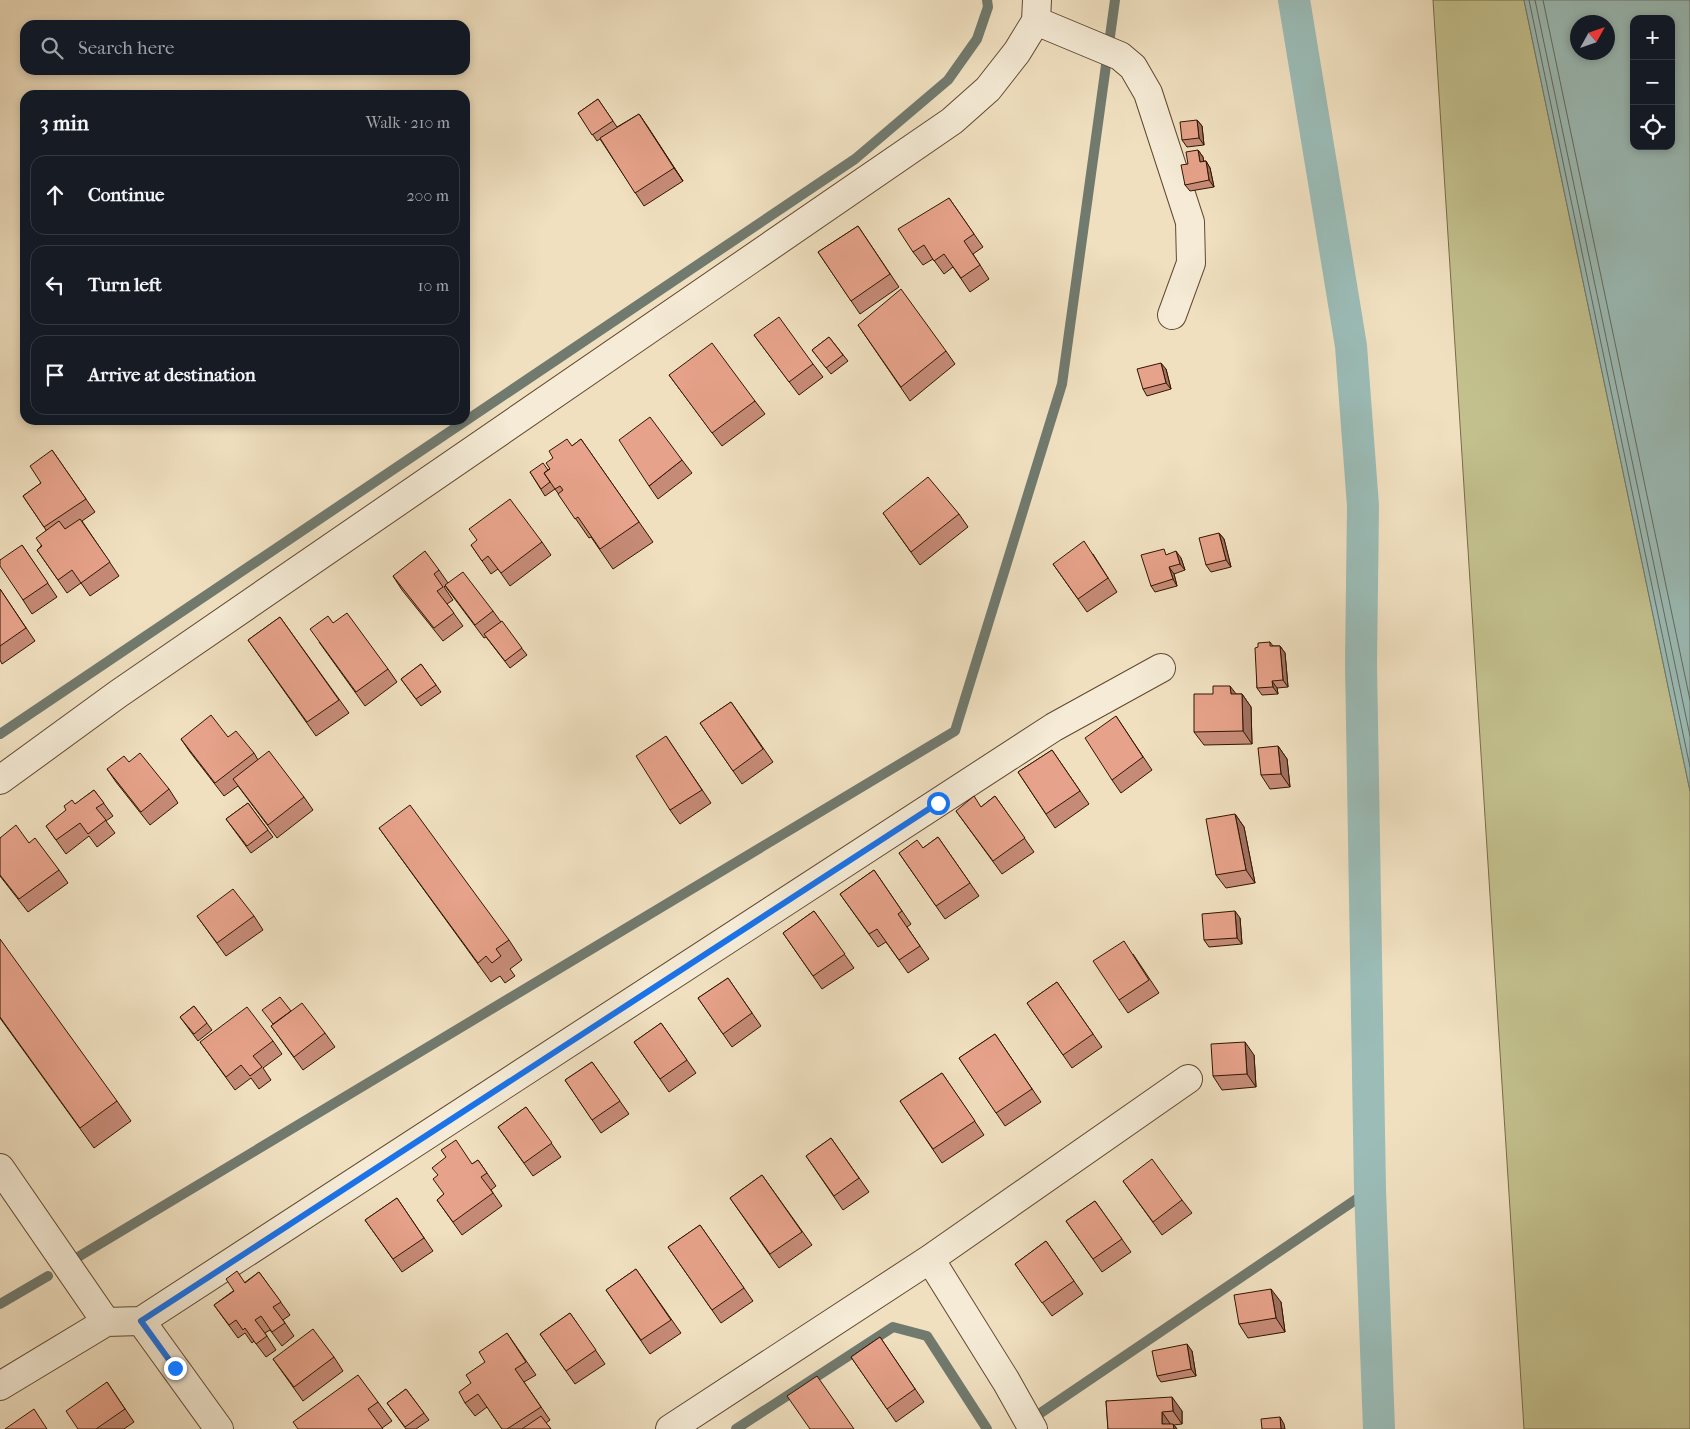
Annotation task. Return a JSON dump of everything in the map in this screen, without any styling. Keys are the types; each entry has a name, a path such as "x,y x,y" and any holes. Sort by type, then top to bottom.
{"street":[{"path":"0,780 118,694 952,121 988,89 1017,52 1037,11 1120,56 1133,67 1148,93 1190,222 1191,263 1172,315"},
{"path":"0,1386 106,1322 141,1321 1054,727 1161,668"},
{"path":"670,1429 930,1259 1188,1080"},
{"path":"0,1168 106,1322"},
{"path":"930,1259 1006,1381 1033,1429"},
{"path":"141,1321 219,1429"}],"shaded area":[{"path":"1433,0 1524,0 1690,791 1690,1429 1524,1429"}],"water":[{"path":"1524,0 1690,0 1690,791"}],"building":[{"path":"598,99 613,121 592,135 578,113"},
{"path":"639,114 674,168 635,193 600,138"},
{"path":"1197,120 1199,138 1182,140 1180,122"},
{"path":"1198,150 1200,162 1206,161 1209,180 1185,185 1181,165 1188,164 1186,152"},
{"path":"949,198 974,234 964,241 980,265 961,278 944,254 934,261 924,245 913,252 898,229"},
{"path":"858,226 890,274 851,301 818,252"},
{"path":"901,289 946,351 901,387 858,325"},
{"path":"779,317 813,364 789,382 754,335"},
{"path":"829,337 843,355 826,368 812,350"},
{"path":"712,343 755,401 712,433 669,375"},
{"path":"1161,363 1166,383 1143,389 1137,369"},
{"path":"650,417 682,460 649,486 619,440"},
{"path":"567,439 572,446 581,439 639,522 600,549 578,517 575,519 558,494 563,490 560,486 555,489 544,473 550,469 546,463 553,458 549,451"},
{"path":"52,450 86,499 44,527 23,496 41,483 30,466"},
{"path":"543,463 548,470 544,473 550,482 541,489 530,472"},
{"path":"928,477 959,514 911,552 883,513"},
{"path":"510,499 542,542 501,573 488,556 482,561 471,545 477,540 469,529"},
{"path":"80,519 110,562 81,583 72,570 58,580 37,550 42,546 36,538 59,521 65,529"},
{"path":"1219,533 1226,560 1206,565 1199,538"},
{"path":"1084,541 1108,578 1078,599 1053,564"},
{"path":"22,545 48,583 23,600 0,566 0,560"},
{"path":"1164,549 1166,555 1176,551 1180,564 1169,567 1173,579 1151,586 1141,555"},
{"path":"425,551 439,570 434,574 443,587 437,591 454,613 434,628 393,576"},
{"path":"463,572 493,611 475,625 445,585"},
{"path":"0,589 26,628 0,646"},
{"path":"347,613 388,669 356,692 310,629 328,616 333,623"},
{"path":"280,617 339,700 307,722 248,640"},
{"path":"502,621 522,648 505,661 484,634"},
{"path":"1270,642 1270,646 1280,646 1283,680 1272,681 1273,687 1257,688 1255,648 1258,647 1258,643"},
{"path":"421,664 436,685 416,699 401,679"},
{"path":"1213,686 1230,686 1231,694 1242,694 1243,731 1194,732 1194,694 1213,694"},
{"path":"731,702 763,749 733,771 700,723"},
{"path":"211,715 228,737 236,731 254,753 215,783 181,739"},
{"path":"1116,716 1143,757 1112,780 1085,738"},
{"path":"666,736 702,790 670,810 636,756"},
{"path":"1278,746 1281,774 1261,775 1258,748"},
{"path":"1052,750 1080,791 1046,814 1018,772"},
{"path":"269,751 304,797 268,825 233,779"},
{"path":"140,753 169,789 141,812 107,769 124,756 129,762"},
{"path":"94,790 104,803 96,808 106,820 88,834 80,823 56,840 46,826 66,810 64,806 72,800 75,804"},
{"path":"974,796 981,807 995,796 1025,838 993,861 956,811"},
{"path":"248,803 268,830 247,846 226,819"},
{"path":"410,805 509,940 496,949 501,956 492,963 486,956 478,963 379,828"},
{"path":"1235,814 1246,870 1216,875 1206,819"},
{"path":"16,825 29,843 35,838 59,870 19,899 0,875 0,838"},
{"path":"938,837 970,883 936,906 899,853 917,840 923,848"},
{"path":"874,870 902,911 898,914 920,946 899,960 877,929 869,934 840,894"},
{"path":"233,889 254,916 217,943 197,916"},
{"path":"814,911 845,954 813,976 783,933"},
{"path":"1235,911 1237,938 1204,940 1202,914"},
{"path":"0,939 117,1101 80,1128 0,1017"},
{"path":"1124,941 1149,980 1119,1000 1093,961"},
{"path":"728,978 752,1013 723,1034 698,998"},
{"path":"1057,982 1093,1034 1063,1055 1027,1003"},
{"path":"280,997 291,1011 273,1024 262,1010"},
{"path":"302,1003 325,1033 294,1057 271,1026"},
{"path":"194,1006 207,1023 194,1034 180,1017"},
{"path":"247,1007 273,1041 253,1056 262,1067 250,1076 241,1065 226,1077 200,1042"},
{"path":"661,1023 687,1060 660,1079 634,1042"},
{"path":"995,1034 1032,1089 996,1113 959,1058"},
{"path":"1245,1042 1247,1074 1213,1076 1211,1044"},
{"path":"592,1062 620,1101 592,1120 565,1080"},
{"path":"942,1073 975,1121 933,1149 900,1101"},
{"path":"526,1107 552,1143 524,1163 498,1127"},
{"path":"831,1138 859,1178 834,1196 806,1156"},
{"path":"456,1140 472,1164 478,1160 487,1173 481,1177 493,1193 453,1222 437,1200 444,1194 433,1179 438,1175 432,1168 446,1157 441,1150"},
{"path":"1152,1159 1182,1200 1153,1222 1123,1181"},
{"path":"762,1175 802,1232 770,1254 730,1198"},
{"path":"397,1198 424,1238 393,1259 365,1220"},
{"path":"1095,1201 1122,1239 1093,1259 1066,1221"},
{"path":"700,1225 744,1288 712,1310 668,1247"},
{"path":"1046,1241 1074,1281 1042,1303 1015,1264"},
{"path":"636,1269 671,1320 641,1340 606,1290"},
{"path":"237,1271 245,1283 259,1272 281,1302 273,1307 285,1323 272,1332 261,1316 255,1320 267,1336 256,1344 245,1328 243,1330 236,1320 229,1325 214,1305 234,1291 226,1279"},
{"path":"1271,1289 1276,1318 1239,1324 1234,1295"},
{"path":"570,1313 596,1350 566,1371 540,1334"},
{"path":"313,1329 334,1357 294,1387 273,1359"},
{"path":"507,1333 526,1362 515,1369 541,1407 507,1429 502,1429 478,1394 465,1403 459,1392 471,1383 466,1375 485,1362 479,1352"},
{"path":"880,1337 915,1389 887,1409 851,1357"},
{"path":"1187,1344 1191,1369 1157,1376 1152,1351"},
{"path":"358,1375 378,1402 368,1409 383,1429 298,1429 293,1422"},
{"path":"817,1376 854,1429 810,1429 787,1396"},
{"path":"107,1382 125,1409 96,1429 78,1429 66,1411"},
{"path":"406,1389 424,1413 405,1427 387,1403"},
{"path":"1172,1397 1173,1411 1162,1412 1162,1424 1173,1424 1174,1429 1108,1429 1106,1401"},
{"path":"34,1409 47,1429 5,1429"},
{"path":"541,1416 551,1429 522,1429"},
{"path":"1280,1417 1281,1429 1262,1429 1261,1419"}],"waterway":[{"path":"470,418 855,159 948,80 977,39 988,7 987,0"},
{"path":"78,1257 955,731 1062,384 1115,0"},
{"path":"1294,0 1351,346 1363,506 1361,664 1370,1190 1379,1429"},
{"path":"0,734 459,425"},
{"path":"1042,1412 1370,1190"},
{"path":"0,1304 48,1276"},
{"path":"736,1429 893,1327 927,1336 987,1429"}],"route":[{"path":"175,1368 141,1321 938,803"}]}
